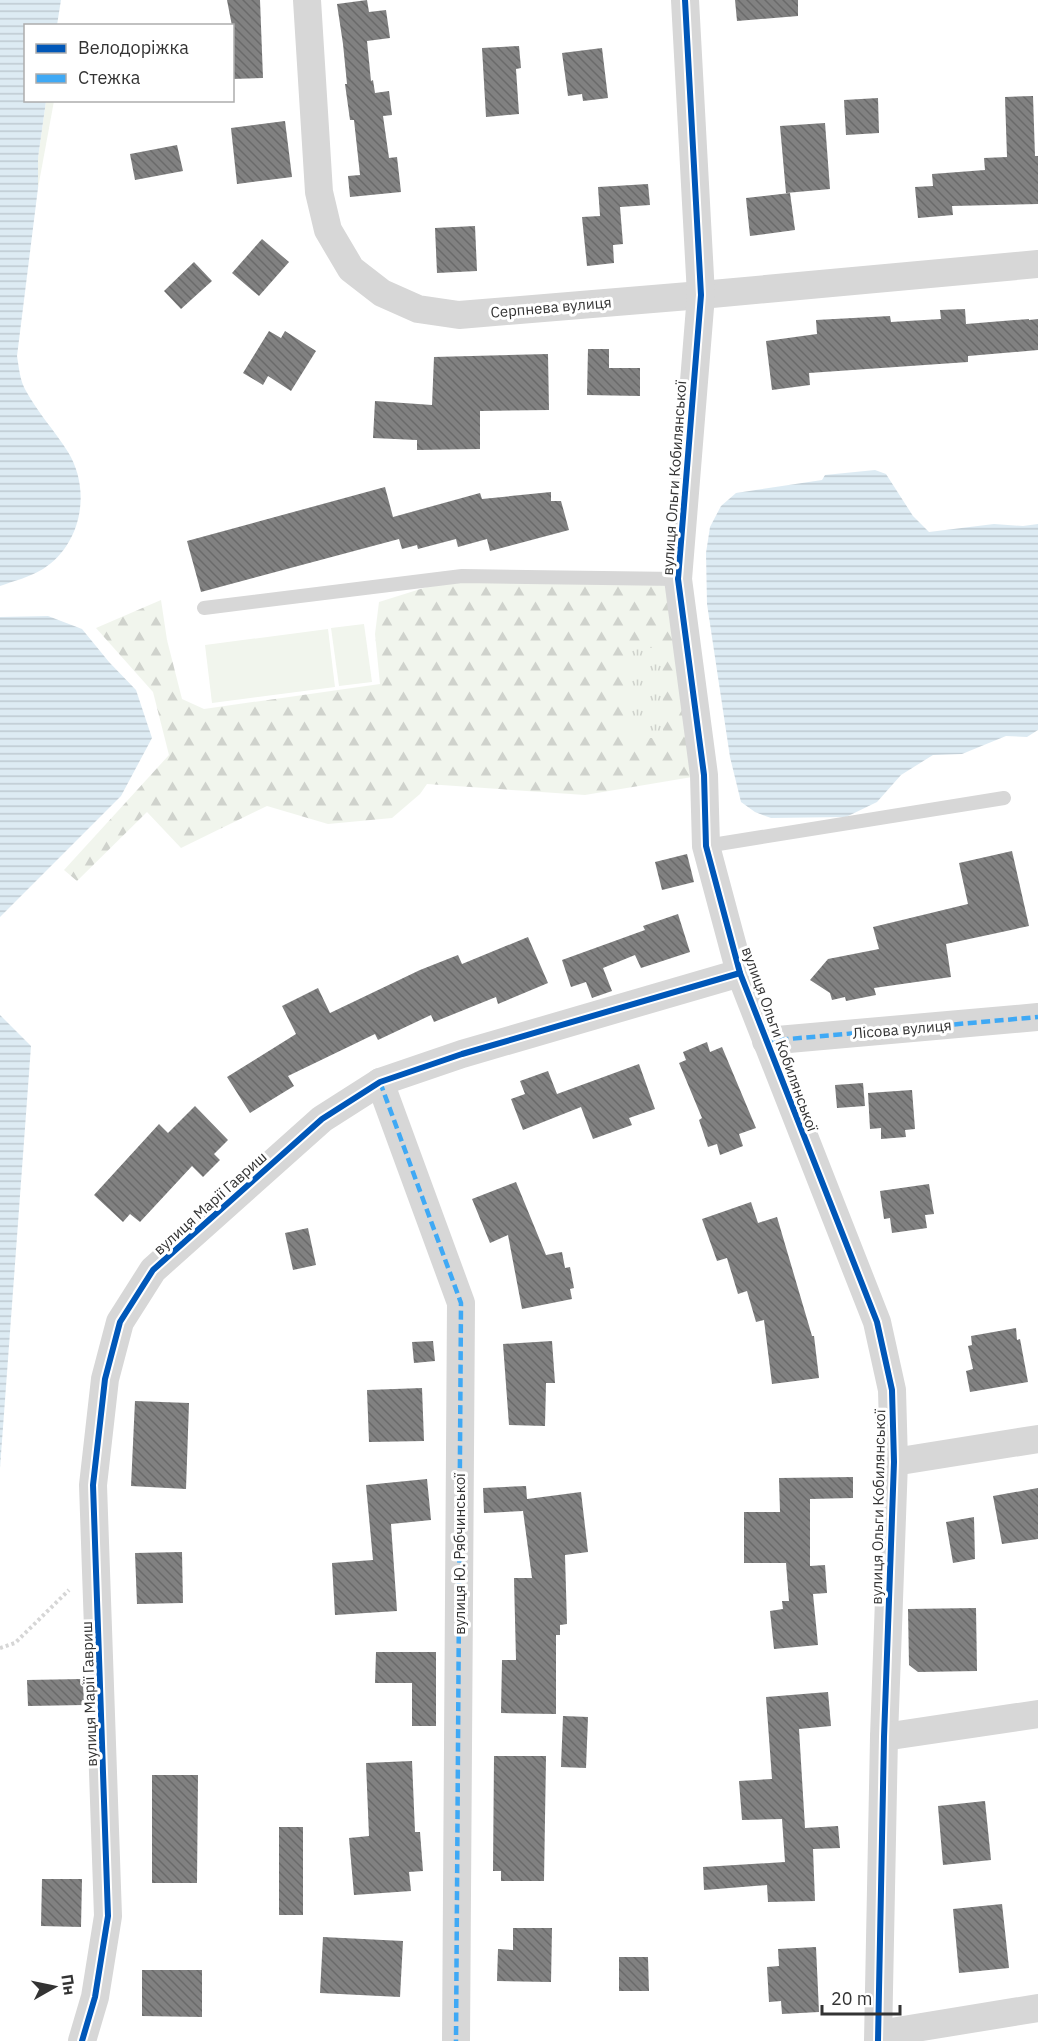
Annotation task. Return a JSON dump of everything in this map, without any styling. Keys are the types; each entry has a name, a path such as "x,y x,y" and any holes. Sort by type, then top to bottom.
{"street":[{"name":"Серпнева вулиця","path":"308,0 319,192 328,230 351,268 382,293 418,309 459,315 701,296 1038,264"},
{"name":"вулиця Ольги Кобилянської","path":"685,0 701,296 678,579 705,775 706,846 740,973 877,1322 892,1390 894,1462 884,1737 878,2038"},
{"name":"вулиця Марії Гавриш","path":"82,2041 95,1997 108,1916 93,1485 105,1379 120,1322 153,1270 322,1119 380,1082 462,1054 740,973"},
{"name":"Лісова вулиця","path":"766,1041 1038,1017"},
{"name":"вулиця Ю. Рябчинської","path":"380,1082 461,1303 456,2041"},
{"path":"894,1462 1038,1439"},
{"path":"884,1737 1038,1714"},
{"path":"878,2038 1038,2008"}],"lane":[{"path":"204,608 462,576 678,579"},
{"path":"706,846 1004,798"}],"path":[{"path":"0,1648 15,1643 70,1589 96,1585"}],"green space":[{"path":"46,102 54,102 38,188 38,158"},
{"path":"462,576 678,579 704,775 585,795 427,784 420,794 392,818 328,824 267,806 181,848 147,812 77,881 64,870 169,755 153,692 96,628 161,600 167,640 182,699 204,709 380,684 375,634 379,602"},
{"path":"364,624 372,682 339,686 331,628"},
{"path":"328,629 335,687 212,703 205,645"},
{"path":"626,648 662,648 663,738 626,738"}],"shaded area":[{"path":"0,0 61,0 57,24 24,24 24,102 46,102 38,158 38,188 17,356 21,379 26,391 68,452 75,467 80,483 81,500 74,532 56,559 38,572 0,586"},
{"path":"875,470 886,474 913,516 929,532 994,524 1023,526 1038,524 1038,730 1027,737 1006,736 962,754 933,755 901,775 877,802 846,817 771,818 755,812 741,802 730,757 707,604 706,553 710,527 721,506 736,493 822,480 825,475"},
{"path":"48,616 82,629 136,690 152,738 121,796 0,917 0,617"},
{"path":"0,1015 31,1046 0,1468"}],"building":[{"path":"227,0 260,0 263,78 234,79 234,24 232,24"},
{"path":"367,0 369,12 386,10 390,38 367,41 371,81 373,80 375,93 389,91 392,115 383,116 389,158 397,157 401,192 350,197 348,176 360,175 354,120 350,120 345,84 347,84 337,4"},
{"path":"735,0 798,0 798,16 737,21"},
{"path":"519,46 521,68 516,69 519,114 486,117 482,48"},
{"path":"602,48 608,98 583,101 582,94 568,96 562,53"},
{"path":"1033,96 1035,156 1038,156 1038,204 952,206 953,215 918,218 915,187 933,186 932,174 985,170 984,158 1007,157 1005,97"},
{"path":"878,98 879,133 846,135 844,100"},
{"path":"285,121 292,177 237,184 231,128"},
{"path":"825,123 830,189 786,193 780,126"},
{"path":"177,145 183,171 135,180 130,154"},
{"path":"648,184 650,205 620,207 623,244 613,245 614,263 587,266 582,217 600,216 598,187"},
{"path":"790,193 795,230 750,236 746,198"},
{"path":"475,226 477,271 437,273 435,228"},
{"path":"262,239 289,262 259,296 232,273"},
{"path":"194,262 212,281 181,309 164,291"},
{"path":"965,309 966,324 1038,319 1038,350 968,356 968,362 809,373 810,385 772,390 766,341 817,334 816,320 890,316 891,322 941,319 940,310"},
{"path":"269,331 281,338 285,331 316,351 291,391 268,376 263,385 243,373"},
{"path":"588,349 609,349 609,368 640,368 640,396 587,395"},
{"path":"548,354 549,410 480,411 480,449 417,450 417,440 373,438 375,401 432,405 434,357"},
{"path":"385,487 393,517 480,493 482,499 551,492 551,501 561,501 569,530 490,551 487,539 458,547 456,539 418,549 417,545 402,549 399,539 201,592 187,541"},
{"path":"1012,851 1029,926 946,944 951,977 874,988 876,995 846,1001 845,997 832,1000 830,993 810,980 828,959 879,949 873,927 968,904 959,863"},
{"path":"687,854 694,882 662,890 655,862"},
{"path":"678,914 690,952 641,968 635,955 603,968 612,991 592,998 586,982 571,987 562,960 645,930 643,926"},
{"path":"528,937 548,983 498,1004 496,997 434,1022 431,1015 378,1040 375,1034 288,1076 294,1086 250,1113 227,1077 296,1034 282,1006 318,988 330,1013 420,970 458,955 462,964"},
{"path":"707,1042 710,1052 722,1047 756,1128 739,1134 743,1146 720,1155 717,1144 708,1147 699,1120 702,1118 679,1063 686,1060 683,1052"},
{"path":"639,1064 655,1109 629,1118 632,1125 593,1139 581,1107 523,1130 511,1099 525,1094 520,1081 548,1071 557,1094"},
{"path":"863,1083 865,1106 837,1108 835,1085"},
{"path":"912,1090 915,1129 905,1130 906,1137 881,1139 881,1128 870,1129 868,1093"},
{"path":"195,1106 228,1140 214,1154 220,1160 203,1177 192,1166 140,1222 130,1214 123,1222 94,1195 159,1124 168,1133"},
{"path":"516,1182 546,1255 562,1252 565,1268 570,1267 574,1288 570,1289 572,1299 522,1309 508,1235 490,1243 472,1199"},
{"path":"929,1184 934,1214 925,1215 927,1228 892,1233 890,1218 884,1219 880,1191"},
{"path":"751,1202 758,1223 777,1217 812,1336 814,1336 819,1378 772,1384 764,1320 756,1322 747,1291 738,1294 727,1258 717,1261 702,1219"},
{"path":"308,1228 316,1265 293,1270 285,1233"},
{"path":"1016,1328 1028,1382 970,1392 966,1371 973,1369 968,1346 972,1345 971,1336"},
{"path":"433,1341 435,1361 414,1363 412,1342"},
{"path":"552,1341 555,1383 546,1383 545,1426 509,1425 503,1344"},
{"path":"422,1388 424,1441 369,1442 367,1390"},
{"path":"135,1401 189,1403 186,1489 131,1486"},
{"path":"853,1477 853,1498 810,1499 810,1566 825,1565 827,1593 813,1594 818,1645 774,1649 770,1611 783,1609 782,1601 789,1601 786,1563 744,1563 744,1512 780,1512 779,1478"},
{"path":"427,1479 431,1520 391,1524 397,1611 335,1615 332,1563 373,1560 366,1485"},
{"path":"526,1486 527,1499 581,1492 588,1552 565,1555 567,1624 560,1625 560,1635 556,1635 556,1714 501,1713 502,1660 516,1660 514,1578 532,1578 523,1511 484,1513 483,1488"},
{"path":"1038,1488 1038,1539 1002,1544 993,1496"},
{"path":"974,1517 975,1559 953,1563 946,1522"},
{"path":"182,1552 183,1603 137,1604 135,1553"},
{"path":"976,1608 977,1671 918,1672 909,1665 908,1609"},
{"path":"376,1652 436,1652 436,1726 412,1726 412,1683 375,1683"},
{"path":"83,1679 84,1705 28,1706 27,1680"},
{"path":"828,1692 831,1726 799,1729 805,1828 838,1826 840,1848 813,1849 815,1901 768,1902 767,1885 704,1890 703,1867 785,1862 782,1819 742,1820 739,1781 772,1779 766,1697"},
{"path":"563,1716 588,1717 586,1768 561,1767"},
{"path":"494,1756 546,1756 544,1881 501,1881 501,1871 493,1871"},
{"path":"412,1761 415,1832 420,1832 423,1871 409,1872 411,1891 354,1895 349,1838 369,1836 366,1763"},
{"path":"152,1775 198,1775 197,1883 152,1883"},
{"path":"985,1801 991,1860 943,1865 938,1806"},
{"path":"279,1827 303,1827 303,1915 279,1915"},
{"path":"42,1879 82,1879 81,1927 41,1926"},
{"path":"1002,1904 1009,1968 959,1973 953,1909"},
{"path":"513,1928 552,1928 551,1982 497,1981 498,1949 513,1950"},
{"path":"323,1937 403,1941 400,1997 320,1993"},
{"path":"816,1947 819,2012 782,2014 781,2001 769,2002 767,1967 779,1966 778,1949"},
{"path":"619,1957 648,1957 649,1991 619,1991"},
{"path":"142,1970 202,1970 202,2017 142,2016"}],"marked path":[{"path":"766,1041 1038,1017"},
{"path":"380,1082 461,1303 456,2041"}],"cycle path":[{"path":"685,0 701,295 678,579 704,775 706,846 740,973 877,1322 892,1390 894,1462 884,1737 878,2041"},
{"path":"82,2041 95,1997 108,1916 93,1485 105,1379 120,1322 153,1270 322,1119 380,1082 462,1054 740,973"}]}
